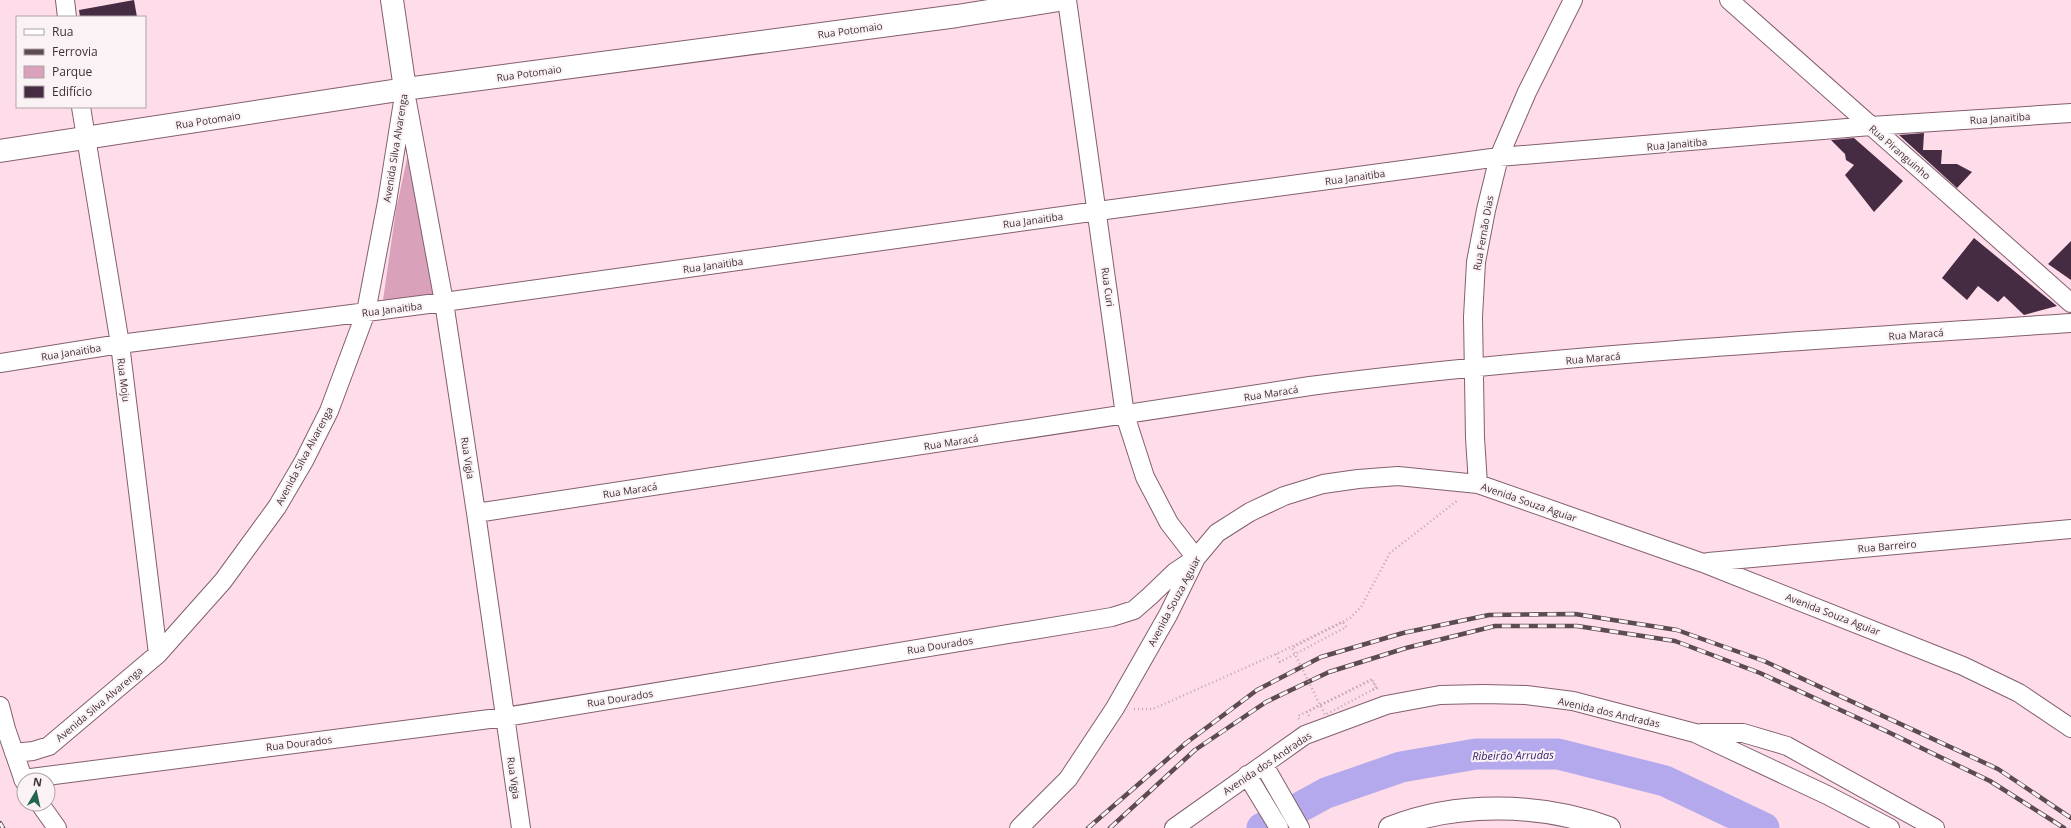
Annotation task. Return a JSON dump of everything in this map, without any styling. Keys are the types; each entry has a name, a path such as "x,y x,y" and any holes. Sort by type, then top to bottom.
{"street":[{"path":"65,0 67,16"},
{"name":"Avenida Silva Alvarenga","path":"14,753 33,752 49,746 158,654 223,581 277,507 329,411 366,312 387,202 405,89 392,0"},
{"name":"Rua Potomaio","path":"0,151 405,89 957,16 1059,0"},
{"name":"Rua Curi","path":"1067,0 1098,211 1125,415 1145,477 1169,522 1196,558"},
{"name":"Rua Fernão Dias","path":"1478,484 1475,438 1473,317 1476,262 1486,210 1499,157 1527,92 1574,0"},
{"name":"Rua Piranguinho","path":"1729,0 2071,303"},
{"name":"Rua Vigia","path":"405,89 444,302 521,828"},
{"name":"Rua Moju","path":"81,108 120,344 158,654"},
{"name":"Rua Janaitiba","path":"0,363 120,344 444,302 1499,157 1674,144 1871,126 2071,113"},
{"name":"Rua Maracá","path":"476,513 1310,386 1395,375 1723,347 2071,323"},
{"name":"Avenida Souza Aguiar","path":"1019,828 1068,779 1115,708 1168,615 1196,558 1217,533 1250,512 1284,496 1323,484 1398,476 1478,484 1703,563 1964,666 2019,693 2071,728"},
{"name":"Rua Barreiro","path":"1703,563 2071,529"},
{"name":"Rua Dourados","path":"56,776 505,717 1112,617 1134,610 1175,572 1196,558"},
{"name":"Avenida dos Andradas","path":"1174,828 1268,772 1308,727 1386,705 1440,695 1483,694 1526,695 1573,701 1695,733 1827,795 1890,828"},
{"path":"0,706 21,772"},
{"path":"1695,733 1743,733 1787,746 1935,828"},
{"path":"1268,772 1300,828"},
{"path":"1251,781 1279,828"},
{"path":"1390,828 1408,820 1432,815 1492,809 1544,812 1574,818 1609,828"},
{"path":"46,812 57,828"}],"path":[{"path":"1115,708 1153,709 1277,655 1350,618 1361,607 1390,553 1478,484"},
{"path":"1277,655 1280,662 1287,659 1294,655 1300,652 1346,627 1343,622 1292,648 1295,655 1302,668 1318,701 1322,708 1325,714 1376,688 1372,680 1359,687 1339,696 1326,703 1320,706 1314,709 1307,712 1308,727"},
{"path":"1308,727 1298,716 1372,679 1377,688 1318,716"}],"green space":[{"path":"408,154 435,295 383,300 396,210"}],"building":[{"path":"134,0 137,16 80,16 79,10"},
{"path":"1924,133 1923,150 1942,150 1941,164 1957,164 1972,172 1957,188 1899,135"},
{"path":"1854,138 1903,181 1874,212 1845,175 1854,165 1846,160 1845,154 1831,140"},
{"path":"1974,238 2057,306 2024,315 2004,296 1998,302 1978,286 1967,300 1942,278"},
{"path":"2071,241 2071,280 2048,264"}],"waterway":[{"name":"Ribeirão Arrudas","path":"1262,828 1326,793 1401,767 1476,754 1558,754 1665,781 1764,828"}],"railway":[{"path":"1088,828 1186,743 1257,690 1321,657 1403,633 1489,615 1575,614 1677,630 1764,661 1998,769 2071,818"},
{"path":"1110,828 1195,750 1266,702 1329,672 1406,648 1495,626 1577,626 1675,641 1760,673 1886,731 1990,781 2064,828"},
{"path":"0,823 3,828"}]}
